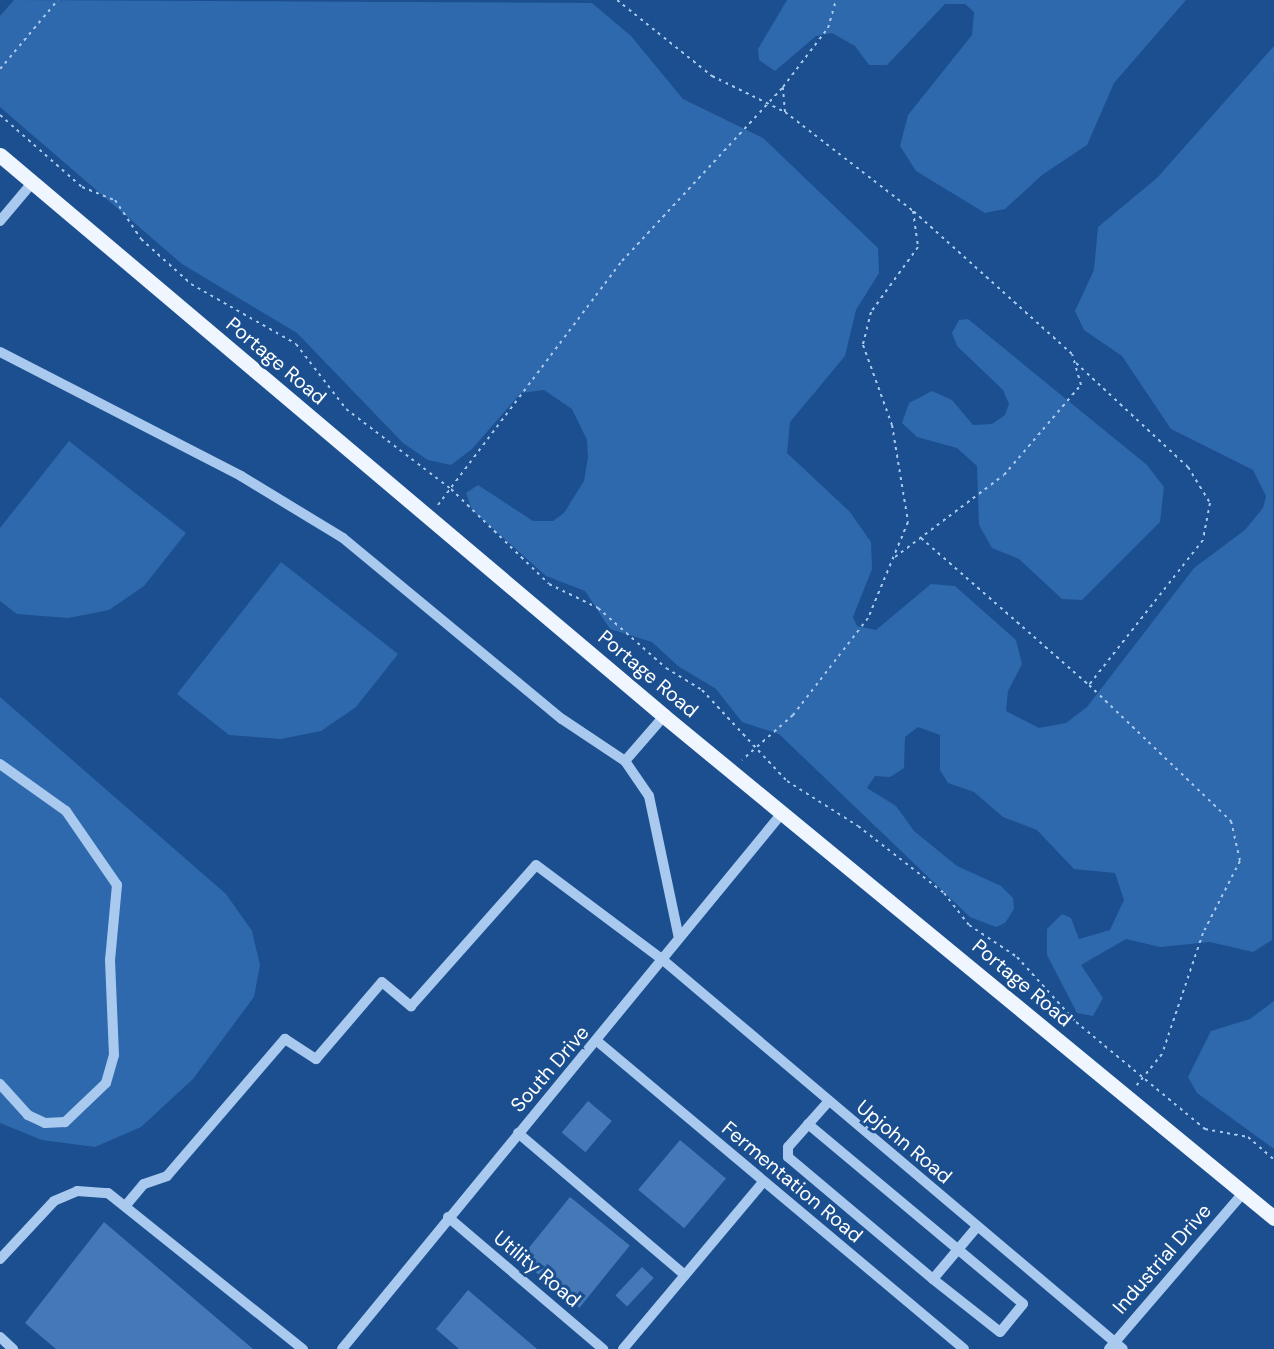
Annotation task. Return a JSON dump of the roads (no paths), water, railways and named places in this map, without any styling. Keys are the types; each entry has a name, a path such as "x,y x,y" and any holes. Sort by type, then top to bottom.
{"main road":[{"name":"Portage Road","path":"0,155 664,716 1274,1218"}],"street":[{"path":"0,221 32,183"},
{"path":"0,352 241,476 343,538 562,719 624,761 649,796 679,938"},
{"path":"624,761 664,716"},
{"path":"0,764 66,811 117,885 110,960 114,1054 106,1083 65,1122 45,1123 28,1115 0,1084"},
{"name":"South Drive","path":"342,1349 448,1217 597,1041 783,812"},
{"name":"Upjohn Road","path":"127,1204 144,1184 167,1176 285,1039 316,1059 382,982 411,1006 536,866 663,960 1116,1347"},
{"name":"Fermentation Road","path":"597,1041 964,1349"},
{"path":"808,1124 1023,1304 1000,1332 788,1157 788,1147 808,1124 828,1102"},
{"path":"518,1133 685,1275"},
{"path":"623,1349 763,1182"},
{"path":"0,1258 42,1210 64,1195 98,1191 127,1204 303,1349"},
{"name":"Industrial Drive","path":"1116,1347 1243,1193"},
{"name":"Utility Road","path":"448,1217 603,1349"},
{"path":"933,1279 977,1227"},
{"path":"0,1337 13,1349"}]}
